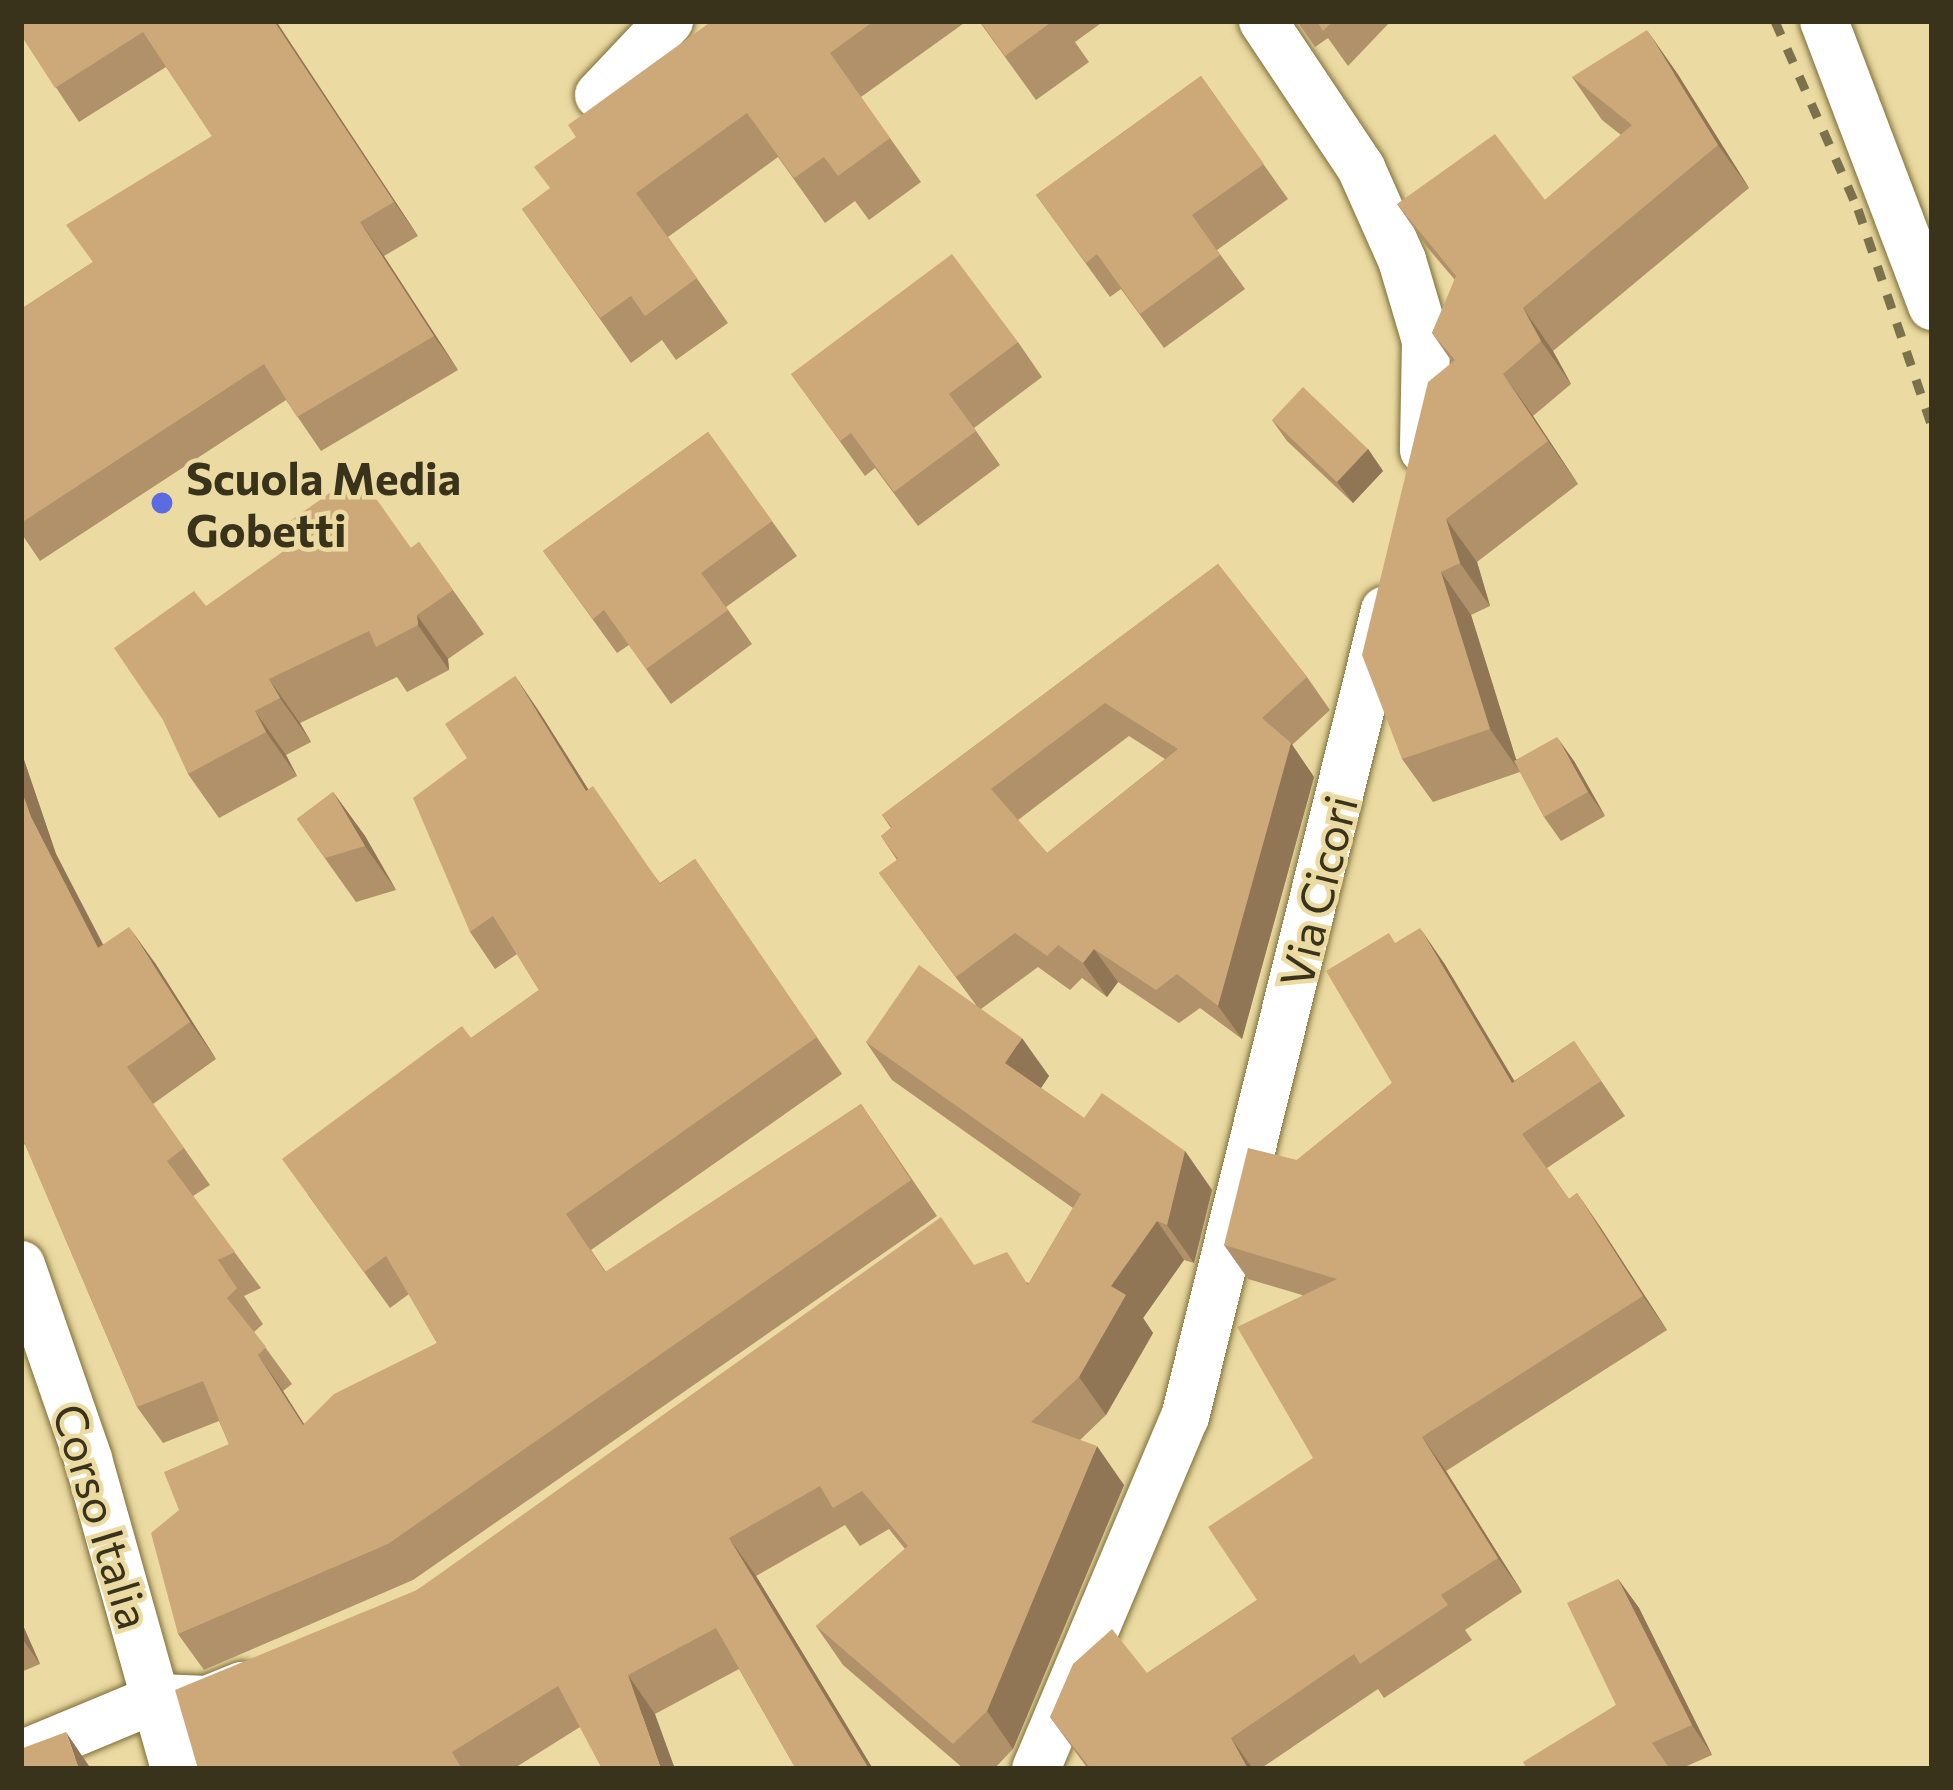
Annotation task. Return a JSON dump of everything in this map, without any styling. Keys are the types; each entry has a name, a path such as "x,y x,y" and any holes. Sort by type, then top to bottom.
{"street":[{"path":"599,95 669,21"},
{"path":"1264,21 1361,168 1402,260 1427,363 1430,427 1413,495"},
{"path":"1824,21 1932,306"},
{"name":"Via Cicori","path":"1036,1769 1185,1417 1397,562"},
{"name":"Corso Italia","path":"21,1265 158,1698 175,1769"},
{"path":"21,1755 158,1698 206,1700 296,1665"}],"building":[{"path":"21,21 274,21 394,202 360,222 434,336 297,417 264,364 21,523 21,309 93,262 66,225 212,136 143,32 55,88 21,35"},
{"path":"712,21 874,21 830,53 890,138 838,176 824,157 794,178 747,113 636,193 697,278 645,316 631,296 600,318 522,209 550,188 534,167 576,137 568,125"},
{"path":"980,21 1053,21 1005,56"},
{"path":"1647,30 1718,145 1523,308 1541,341 1503,374 1548,441 1446,519 1460,563 1441,572 1490,729 1402,759 1362,655 1428,382 1455,360 1432,333 1456,276 1397,204 1495,134 1545,200 1632,125 1572,77"},
{"path":"1201,76 1264,164 1192,215 1220,255 1140,314 1097,254 1086,263 1036,195"},
{"path":"952,254 1018,342 949,394 976,431 894,492 851,433 840,441 791,374"},
{"path":"1303,387 1368,449 1337,482 1272,420"},
{"path":"708,432 772,521 701,573 728,610 646,669 604,610 593,619 543,551"},
{"path":"358,473 411,548 419,542 453,590 417,615 418,625 376,647 369,631 269,679 280,698 255,711 266,732 188,774 163,720 114,648 194,591 206,606 288,548 276,531"},
{"path":"1218,564 1307,677 1262,718 1291,743 1218,1006 1177,974 1156,990 1094,949 1083,963 1058,945 1047,956 1015,933 956,977 879,873 898,859 881,836 892,827 882,815","holes":["1105,703 1178,749 1047,853 991,789"]},
{"path":"515,676 586,791 593,786 660,884 695,859 817,1037 566,1214 605,1272 861,1104 911,1180 388,1544 178,1634 151,1533 179,1510 164,1472 229,1444 203,1381 137,1407 21,1135 21,789 98,948 129,927 190,1022 127,1067 184,1148 167,1161 235,1252 218,1260 237,1288 227,1298 266,1347 258,1355 303,1425 334,1394 437,1343 386,1256 364,1272 282,1159 462,1026 471,1038 539,990 493,916 470,932 413,798 467,758 445,724"},
{"path":"1557,737 1588,792 1544,817 1514,761"},
{"path":"333,792 365,846 325,858 297,819"},
{"path":"1420,928 1512,1083 1574,1041 1601,1081 1522,1134 1569,1199 1577,1193 1643,1296 1422,1437 1498,1558 1441,1595 1448,1605 1360,1664 1354,1654 1231,1738 1248,1769 1091,1769 1050,1717 1073,1664 1112,1629 1147,1673 1257,1600 1208,1527 1313,1458 1237,1327 1337,1279 1224,1245 1248,1148 1297,1160 1392,1083 1326,971 1389,933 1395,943"},
{"path":"919,965 1022,1038 1005,1063 1084,1118 1102,1093 1185,1151 1167,1225 1157,1221 1111,1286 1126,1295 1079,1377 1031,1422 1097,1446 987,1711 953,1744 816,1626 908,1546 862,1491 833,1508 820,1486 729,1538 869,1769 796,1769 716,1628 628,1675 661,1769 602,1769 558,1686 452,1752 462,1769 198,1769 175,1690 417,1590 941,1217 974,1265 1007,1252 1028,1285 1081,1194 866,1042"},
{"path":"1618,1579 1692,1725 1652,1743 1670,1769 1527,1769 1523,1762 1616,1705 1567,1603"},
{"path":"66,1732 79,1769 21,1769 21,1742 23,1748"}],"railway":[{"path":"1775,21 1858,209 1932,426"}],"place":[{"name":"Scuola Media Gobetti","path":"162,503"}]}
